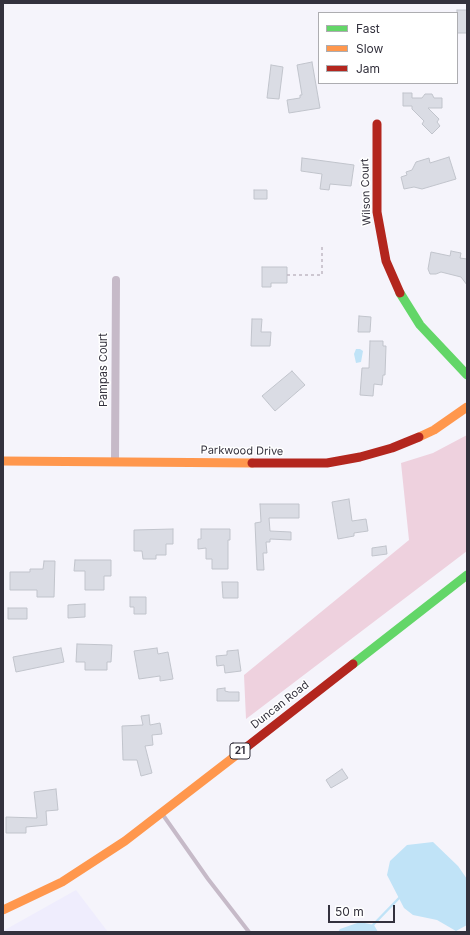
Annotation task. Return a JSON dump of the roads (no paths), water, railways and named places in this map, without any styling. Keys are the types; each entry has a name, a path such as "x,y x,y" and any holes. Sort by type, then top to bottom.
{"main road":[{"name":"Wilson Court","path":"377,124 378,212 386,261 404,302 420,326 467,375"},
{"name":"Parkwood Drive","path":"3,461 327,463 360,457 392,448 434,430 467,406"},
{"name":"Duncan Road","path":"3,910 25,901 73,875 125,842 467,575"}],"street":[{"name":"Pampas Court","path":"115,461 116,280"}],"lane":[{"path":"162,813 208,879 249,932"}],"water":[{"path":"356,349 363,351 361,362 356,363 354,354"},
{"path":"433,842 458,866 467,879 467,925 456,931 437,920 413,915 404,908 387,875 390,861 407,845"},
{"path":"360,922 374,925 378,932 338,932 340,929"}],"waterway":[{"path":"371,927 401,896"}]}
